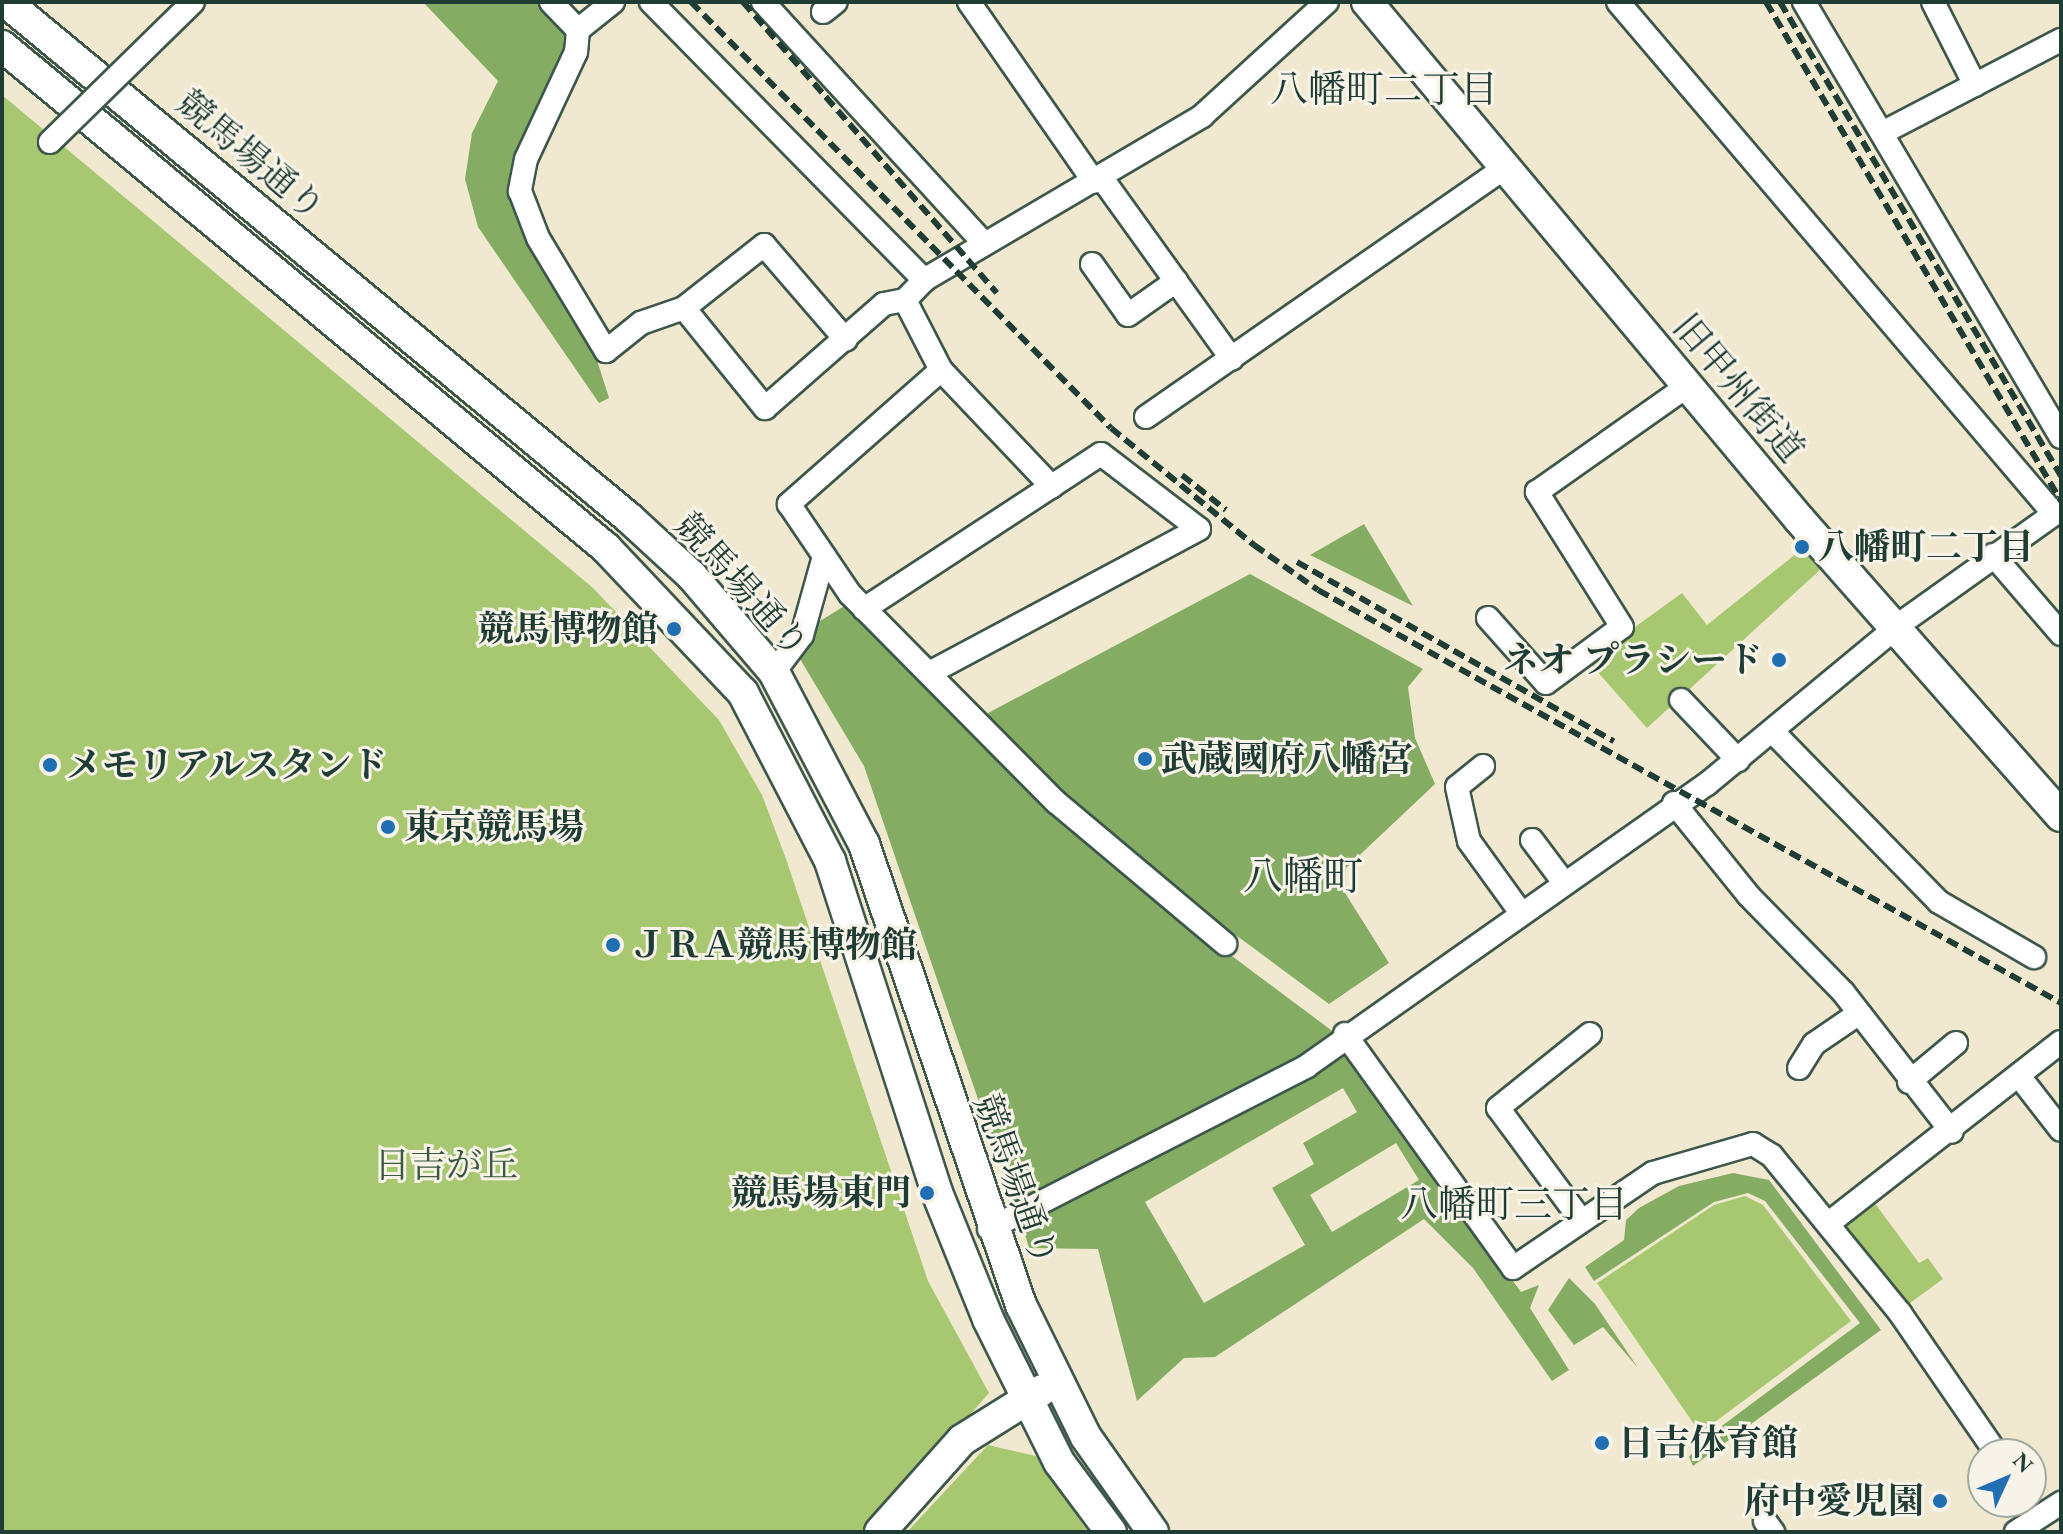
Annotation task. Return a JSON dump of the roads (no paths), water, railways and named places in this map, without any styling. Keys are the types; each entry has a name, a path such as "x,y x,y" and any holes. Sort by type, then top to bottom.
{"street":[{"name":"競馬場通り","path":"6,2 629,518 692,576 774,672 864,844 989,1229 1057,1382 1105,1466 1153,1532"},
{"path":"50,142 193,2"},
{"path":"551,2 578,30"},
{"path":"613,2 578,30 576,52 521,173 524,211 606,351 641,323 684,308 764,245 846,340"},
{"path":"651,2 924,280"},
{"path":"763,2 984,243"},
{"path":"969,2 1232,359"},
{"path":"684,308 765,408 884,304 905,300 924,280 1202,116 1327,2"},
{"name":"旧甲州街道","path":"1367,2 1687,386 2061,816"},
{"path":"989,1229 1307,1066 1345,1034 1519,910 1738,760 1896,629 2057,511 1618,2"},
{"path":"1804,2 2061,437"},
{"path":"1933,2 1975,85"},
{"path":"1882,133 2061,40"},
{"name":"競馬場通り","path":"2,46 606,548 665,602 743,693 830,861 936,1190 1025,1399 1111,1532"},
{"path":"1146,417 1504,168"},
{"path":"279,276 303,247"},
{"path":"1092,264 1128,315 1176,281"},
{"path":"905,300 941,370 1052,487"},
{"path":"941,370 789,504 864,609 933,671 1056,802 1225,944"},
{"path":"1488,618 1546,683 1622,627 1537,492 1687,386"},
{"path":"864,609 1101,454 1199,529 933,671"},
{"path":"1993,555 2061,634"},
{"path":"774,672 802,635 824,556"},
{"path":"1681,700 1738,760"},
{"path":"1774,733 1939,902 2034,957"},
{"path":"1483,766 1457,787 1469,841 1519,910"},
{"path":"1674,803 1858,1014 1909,1082 1952,1132"},
{"path":"1532,840 1562,880"},
{"path":"1799,1068 1814,1044 1858,1014"},
{"path":"1345,1034 1513,1268 1653,1173 1753,1144 1772,1156 1829,1223 1985,1438"},
{"path":"1581,1220 1498,1108 1590,1034"},
{"path":"1829,1223 1952,1132 2061,1042"},
{"path":"1909,1082 1956,1043"},
{"path":"2019,1076 2061,1130"},
{"path":"880,1532 962,1440 1057,1382"},
{"path":"1105,1466 1095,1464 1088,1473 1129,1532"},
{"path":"2032,1522 2061,1503"}],"railway":[{"path":"691,2 1111,428 1254,545 1318,590 2061,1003"},
{"path":"743,2 997,293"},
{"path":"1766,2 2061,501"},
{"path":"1780,2 2061,476"},
{"path":"1182,475 1226,510"},
{"path":"1297,562 1614,741"}],"place":[{"name":"八幡町二丁目","path":"1802,547"},
{"name":"競馬博物館","path":"674,629"},
{"name":"ネオ プラシード","path":"1779,660"},
{"name":"武蔵國府八幡宮","path":"1145,759"},
{"name":"メモリアルスタンド","path":"50,765"},
{"name":"東京競馬場","path":"388,827"},
{"name":"ＪＲＡ競馬博物館","path":"613,945"},
{"name":"競馬場東門","path":"927,1193"},
{"name":"日吉体育館","path":"1602,1443"},
{"name":"府中愛児園","path":"1940,1501"}],"district":[{"name":"八幡町二丁目","path":"1384,89"},
{"name":"八幡町","path":"1303,876"},
{"name":"八幡町三丁目","path":"1514,1204"}],"park label":[{"name":"日吉が丘","path":"446,1165"}]}
